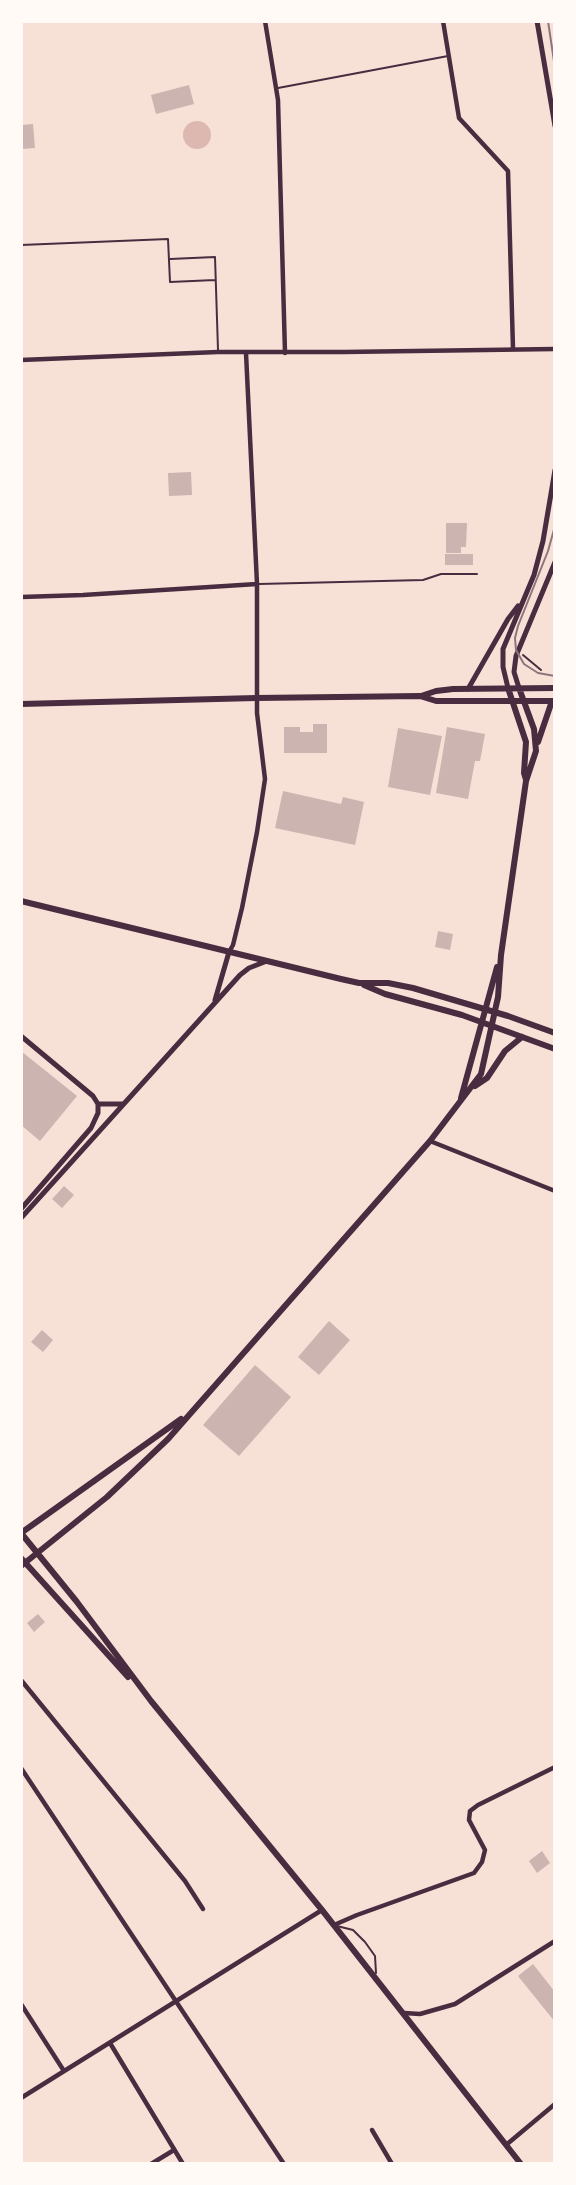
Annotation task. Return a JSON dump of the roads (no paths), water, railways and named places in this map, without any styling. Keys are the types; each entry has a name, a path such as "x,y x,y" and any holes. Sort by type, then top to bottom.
{"main road":[{"path":"537,21 555,126"},
{"path":"526,780 526,742 508,688 503,667 503,649 526,595 543,541 555,470"},
{"path":"536,751 534,729 514,672 516,656 555,562"},
{"path":"468,689 508,619 526,595"},
{"path":"21,704 420,696 436,691 468,689 555,688"},
{"path":"151,1701 22,1562 78,1521 139,1468 216,1387 430,1142 481,1074 495,1012 526,780 554,701 436,701 420,696"},
{"path":"21,901 359,983 385,994 481,1022 555,1049"},
{"path":"211,1006 217,995 229,952"},
{"path":"461,1098 501,955"},
{"path":"21,1218 243,972 267,961"},
{"path":"359,983 388,983 413,988 555,1033"},
{"path":"21,1036 85,1089 98,1104 98,1113 91,1128 21,1209"},
{"path":"473,1086 487,1078 505,1051 522,1037"},
{"path":"98,1104 122,1104"},
{"path":"216,1387 172,1427 21,1533 151,1701 334,1925 521,2164"}],"street":[{"path":"265,21 276,88 285,353"},
{"path":"443,21 459,118 508,171 513,349"},
{"path":"21,360 218,352 555,349"},
{"path":"229,952 251,863 264,779 256,698 257,584 246,353"},
{"path":"21,597 83,596 257,584"},
{"path":"430,1142 555,1191"},
{"path":"21,1679 185,1881 203,1909"},
{"path":"334,1925 474,1873 482,1862 485,1850 469,1820 470,1811 555,1767"},
{"path":"21,1768 284,2164"},
{"path":"21,2098 322,1910"},
{"path":"404,2013 420,2014 455,2004 555,1941"},
{"path":"21,2004 64,2071"},
{"path":"110,2043 183,2164"},
{"path":"506,2145 555,2104"},
{"path":"372,2130 392,2164"},
{"path":"151,2164 174,2150"}],"lane":[{"path":"276,88 449,56"},
{"path":"21,245 169,239 170,282 215,280"},
{"path":"169,259 215,257 218,352"},
{"path":"257,584 424,580 441,574 477,574"},
{"path":"334,1925 353,1930 365,1942 375,1956 376,1978"}],"tram line":[{"path":"548,21 555,68"},
{"path":"555,526 515,638 516,650 524,664 538,673 555,676"}]}
